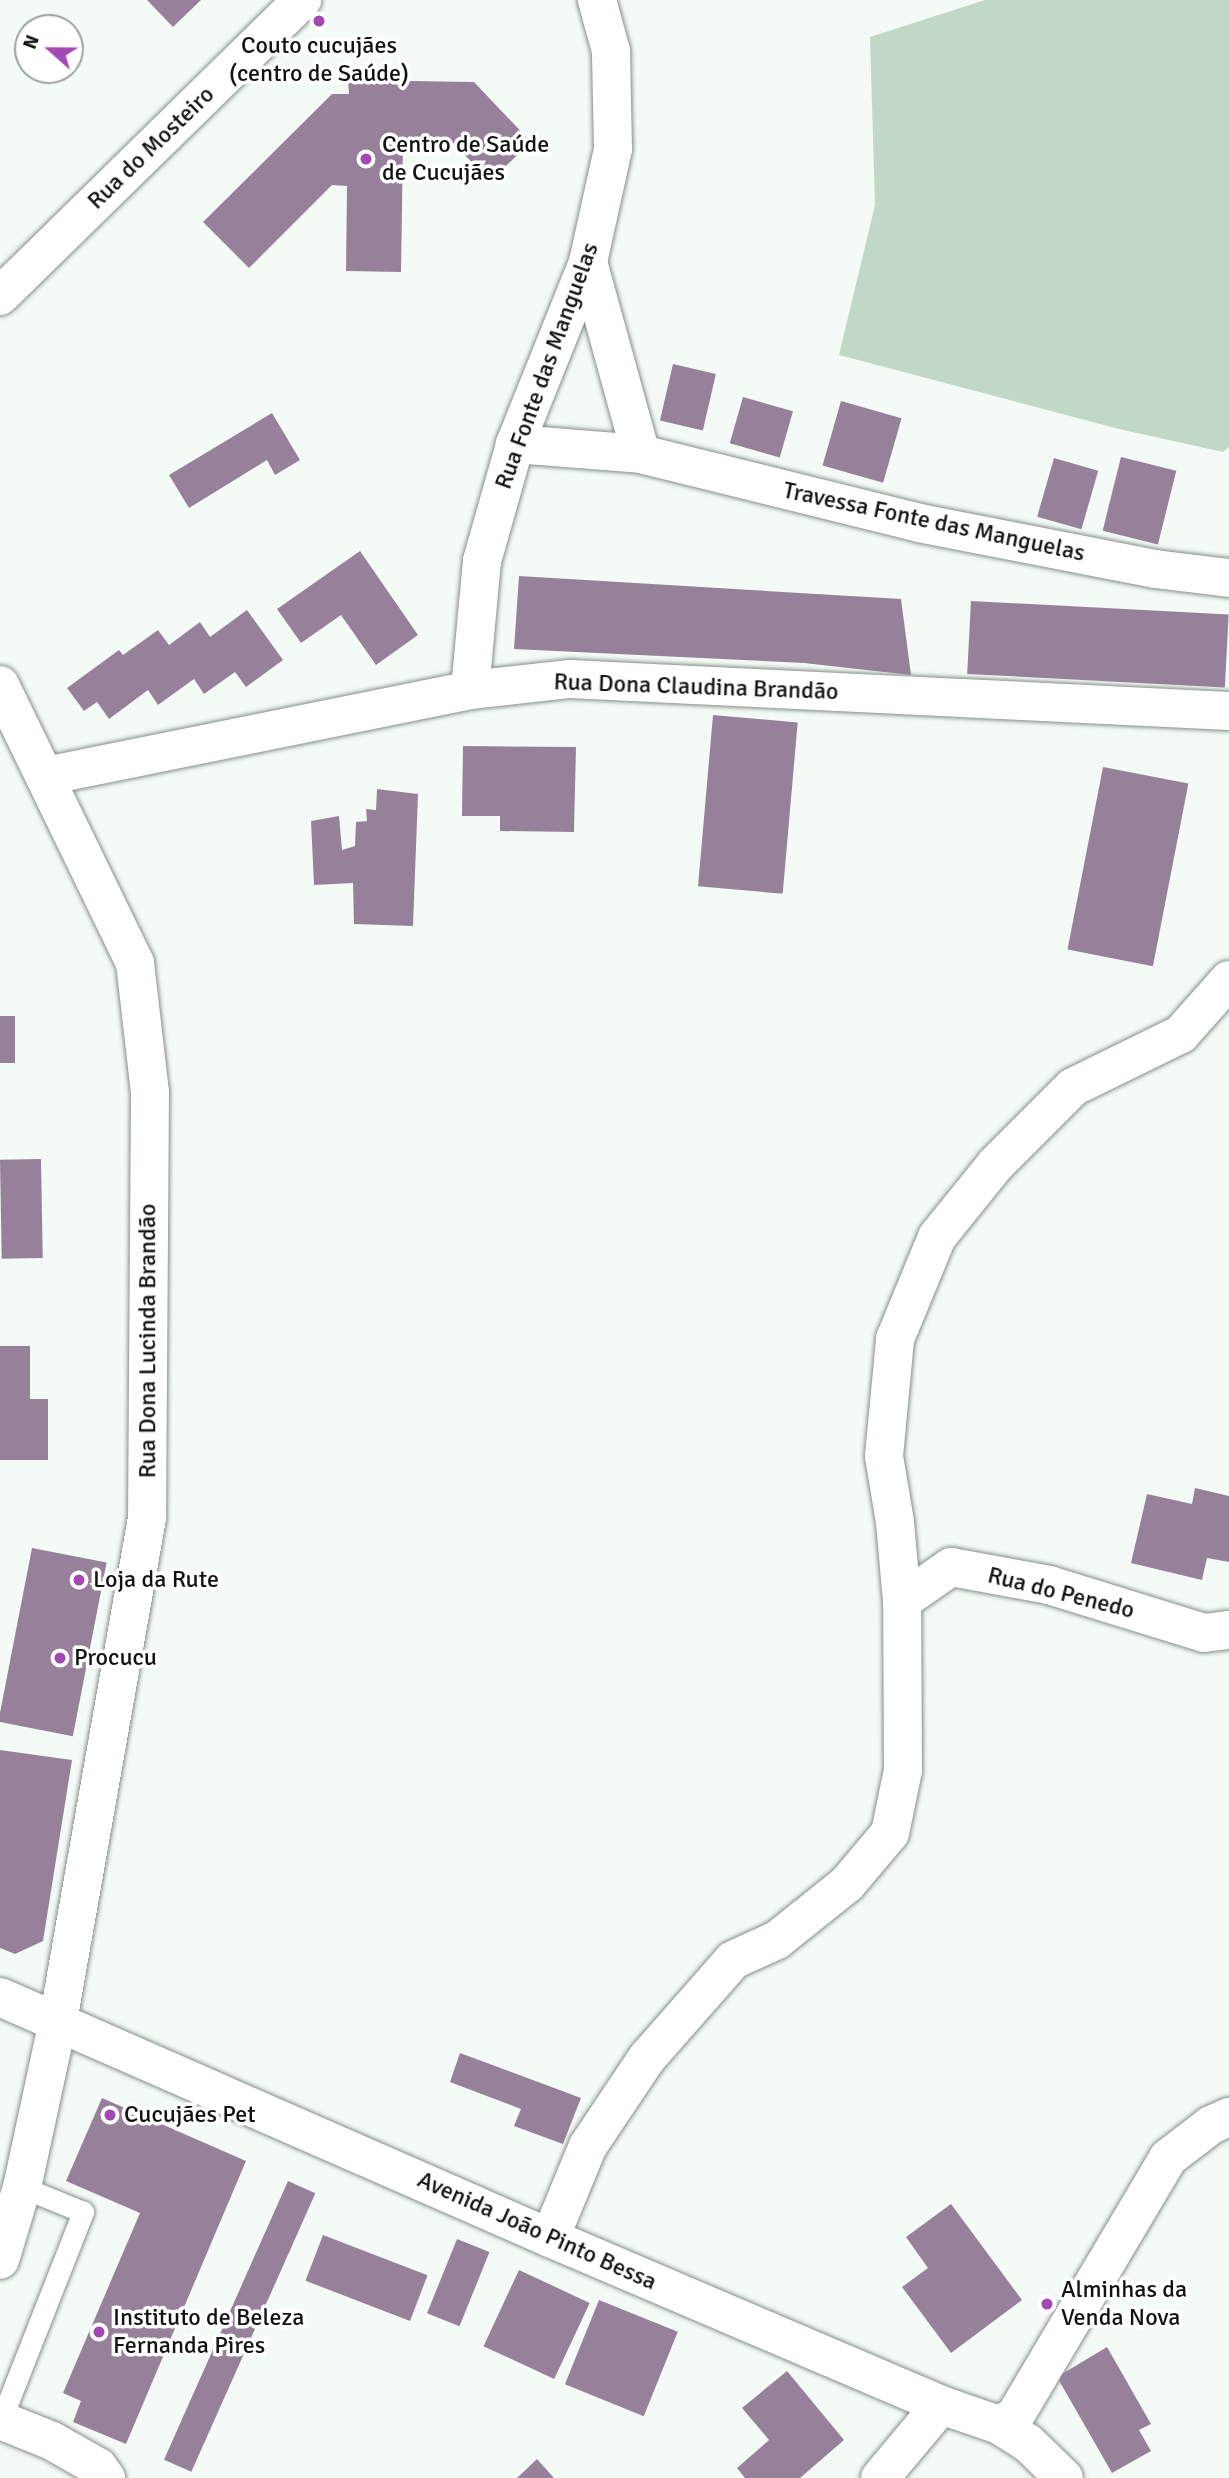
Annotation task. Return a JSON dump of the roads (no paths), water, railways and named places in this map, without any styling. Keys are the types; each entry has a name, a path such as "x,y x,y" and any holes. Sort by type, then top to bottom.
{"street":[{"name":"Rua do Mosteiro","path":"0,296 302,0"},
{"name":"Rua Fonte das Manguelas","path":"470,690 482,561 515,444 587,262 613,149 611,51 597,0"},
{"path":"587,262 641,454"},
{"name":"Travessa Fonte das Manguelas","path":"515,444 641,454 919,523 1155,569 1229,578"},
{"name":"Rua Dona Claudina Brandão","path":"45,776 470,690 570,679 1229,711"},
{"name":"Rua Dona Lucinda Brandão","path":"0,685 135,963 150,1092 147,1518 58,2021 22,2187 0,2260"},
{"path":"550,2238 588,2146 647,2058 733,1960 777,1940 847,1884 890,1833 902,1770 902,1601 895,1522 884,1455 895,1339 937,1237 995,1165 1073,1087 1181,1034 1229,980"},
{"name":"Rua do Penedo","path":"902,1601 951,1567 1049,1585 1204,1633 1229,1630"},
{"name":"Avenida João Pinto Bessa","path":"0,1997 550,2238 941,2405 999,2425 1028,2443 1064,2478"},
{"path":"999,2425 1015,2416 1168,2158 1210,2125 1229,2117"},
{"path":"880,2478 941,2405"},
{"path":"1,2420 52,2441 98,2467 106,2478"}],"lane":[{"path":"1,2420 83,2212 22,2187"}],"place":[{"name":"Couto cucujães (centro de Saúde)","path":"319,21"},
{"name":"Centro de Saúde de Cucujães","path":"366,159"},
{"name":"Loja da Rute","path":"79,1580"},
{"name":"Procucu","path":"60,1658"},
{"name":"Cucujães Pet","path":"110,2115"},
{"name":"Alminhas da Venda Nova","path":"1047,2304"},
{"name":"Instituto de Beleza Fernanda Pires","path":"99,2332"}]}
